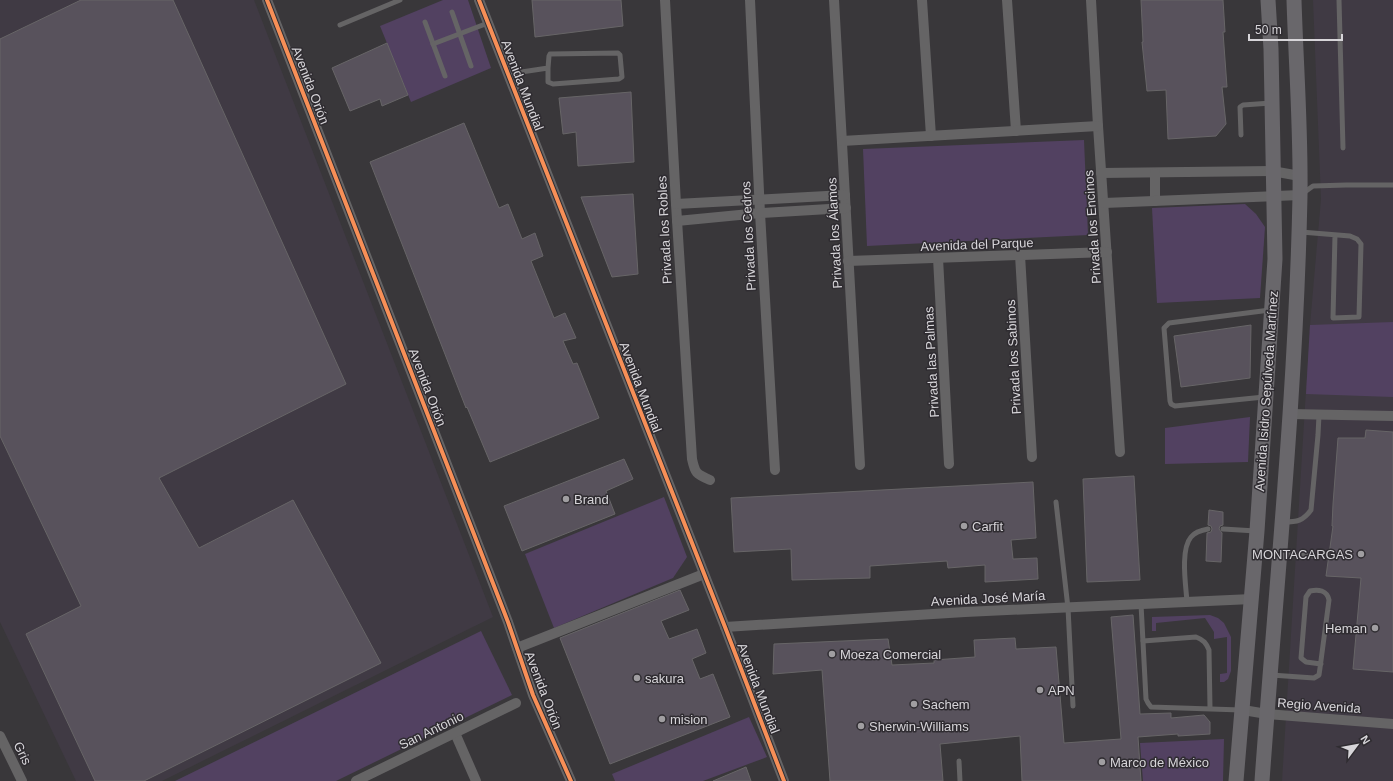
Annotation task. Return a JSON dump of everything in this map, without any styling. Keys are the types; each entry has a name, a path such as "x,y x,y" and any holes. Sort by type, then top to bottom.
{"main road":[{"name":"Avenida Isidro Sepúlveda Martínez","path":"1236,781 1257,531 1274,259 1271,49 1268,0"},
{"name":"Avenida Isidro Sepúlveda Martínez","path":"1262,781 1296,330 1300,195 1306,181 1294,0"}],"street":[{"name":"Avenida Orión","path":"267,0 508,622 533,695 571,781"},
{"name":"Avenida Mundial","path":"479,0 784,781"},
{"name":"Privada los Robles","path":"665,0 692,459 694,468 698,475 710,480"},
{"name":"Privada los Cedros","path":"750,0 759,200 775,470"},
{"name":"Privada los Álamos","path":"834,0 860,465"},
{"path":"922,0 931,136"},
{"path":"1007,0 1016,131"},
{"name":"Privada los Encinos","path":"1091,0 1120,452"},
{"path":"842,141 1098,126"},
{"path":"1101,173 1272,172 1306,181"},
{"path":"1155,173 1155,201"},
{"path":"676,204 845,195"},
{"path":"1104,203 1300,195"},
{"path":"677,221 760,213 846,208"},
{"name":"Avenida del Parque","path":"848,261 1107,252"},
{"name":"Privada los Sabinos","path":"1020,255 1032,457"},
{"name":"Privada las Palmas","path":"938,258 949,464"},
{"path":"1290,414 1393,416"},
{"path":"517,648 704,574"},
{"name":"Avenida José María","path":"725,627 1252,599"},
{"name":"San Antonio","path":"356,781 516,703"},
{"name":"Regio Avenida","path":"1243,710 1267,714 1393,724"},
{"path":"456,733 476,781"},
{"name":"Gris","path":"0,736 22,781"}],"lane":[{"path":"340,25 400,0"},
{"path":"1339,0 1343,148"},
{"path":"452,12 471,66"},
{"path":"425,22 445,76"},
{"path":"433,44 488,23"},
{"path":"618,53 620,55 622,77 619,79 550,84 548,80 548,68 550,54 618,53"},
{"path":"508,74 548,68"},
{"path":"1241,135 1240,107 1272,103"},
{"path":"1306,181 1346,185 1393,185"},
{"path":"1299,232 1350,236 1357,239 1361,244 1359,317 1333,318 1335,235"},
{"path":"1265,396 1175,406 1171,404 1164,328 1169,323 1271,310"},
{"path":"1282,522 1296,522 1305,517 1311,510 1319,415"},
{"path":"1056,502 1068,608 1073,706"},
{"path":"1187,602 1185,554 1187,544 1191,537 1199,531 1208,529"},
{"path":"1222,529 1257,531"},
{"path":"1279,554 1314,556"},
{"path":"1270,675 1314,678 1319,675 1321,664 1329,600 1326,593 1313,590 1310,591 1306,597 1301,658 1306,662 1321,664"},
{"path":"1140,604 1146,699 1151,707 1243,710"},
{"path":"1142,641 1196,637 1202,639 1206,643 1209,650 1210,708"},
{"path":"959,761 960,781"}],"shaded area":[{"path":"0,0 254,0 493,617 162,781 76,781 0,622"},
{"path":"443,0 468,0 491,68 411,102 380,26"},
{"path":"1313,0 1393,0 1393,781 1282,781 1310,325 1321,199"},
{"path":"1084,140 1088,235 867,246 863,149"},
{"path":"1245,204 1256,214 1265,227 1260,298 1157,303 1152,208"},
{"path":"1393,322 1393,397 1306,394 1310,325"},
{"path":"1250,417 1248,462 1165,464 1165,428"},
{"path":"664,497 687,557 673,578 554,628 525,554"},
{"path":"1210,615 1218,618 1224,623 1231,637 1231,671 1228,679 1224,682 1220,682 1220,674 1227,673 1227,637 1214,639 1214,632 1205,618 1156,623 1156,631 1152,631 1152,617"},
{"path":"481,631 512,695 336,781 175,781"},
{"path":"749,717 767,757 703,781 615,781 612,774"},
{"path":"1224,739 1223,781 1143,781 1140,743"}],"building":[{"path":"81,0 173,0 346,384 159,478 199,548 293,500 381,663 144,781 95,781 26,634 81,606 0,436 0,39"},
{"path":"532,0 621,0 623,26 535,37"},
{"path":"1141,0 1223,0 1225,32 1223,32 1227,87 1222,87 1226,124 1216,136 1168,139 1166,90 1147,91 1142,42"},
{"path":"387,43 408,95 382,106 380,99 350,111 332,68"},
{"path":"631,92 634,162 578,166 576,132 563,134 559,98"},
{"path":"464,123 499,208 508,204 522,239 535,233 543,256 531,261 554,318 565,313 576,338 563,341 573,364 577,363 599,418 490,462 467,407 466,408 370,162"},
{"path":"633,194 638,274 612,277 581,197"},
{"path":"1251,325 1250,378 1181,387 1174,336"},
{"path":"1366,430 1393,432 1393,672 1353,669 1361,578 1326,576 1333,526 1333,504 1338,438 1365,438"},
{"name":"Brand","path":"624,459 633,479 606,491 615,514 522,551 504,506"},
{"path":"1134,476 1140,580 1087,582 1083,479"},
{"path":"1033,482 1036,538 1011,540 1013,559 1037,558 1038,579 985,582 985,565 948,568 947,561 870,566 870,578 792,580 791,549 734,552 731,498"},
{"path":"1209,510 1223,512 1223,525 1220,526 1219,529 1222,533 1221,562 1206,561 1207,533 1211,532 1212,529 1211,526 1208,525"},
{"path":"680,590 689,610 661,621 669,639 697,629 706,653 692,659 700,679 713,674 730,717 610,764 560,638"},
{"path":"1133,615 1140,714 1171,713 1171,718 1204,715 1210,722 1210,734 1178,736 1178,734 1138,737 1141,781 1022,781 1020,736 940,744 943,781 830,781 822,670 773,674 774,644 888,639 892,665 934,663 934,660 975,657 974,640 1015,638 1016,649 1056,647 1064,743 1121,739 1111,617"},
{"path":"746,767 751,781 713,781"}],"cycle path":[{"path":"267,0 508,622 533,695 571,781"},
{"path":"479,0 784,781"}],"place":[{"name":"Brand","path":"566,499"},
{"name":"Carfit","path":"964,526"},
{"name":"MONTACARGAS","path":"1361,554"},
{"name":"Heman","path":"1375,628"},
{"name":"Moeza Comercial","path":"832,654"},
{"name":"sakura","path":"637,678"},
{"name":"APN","path":"1040,690"},
{"name":"Sachem","path":"914,704"},
{"name":"mision","path":"662,719"},
{"name":"Sherwin-Williams","path":"861,726"},
{"name":"Marco de México","path":"1102,762"}]}
